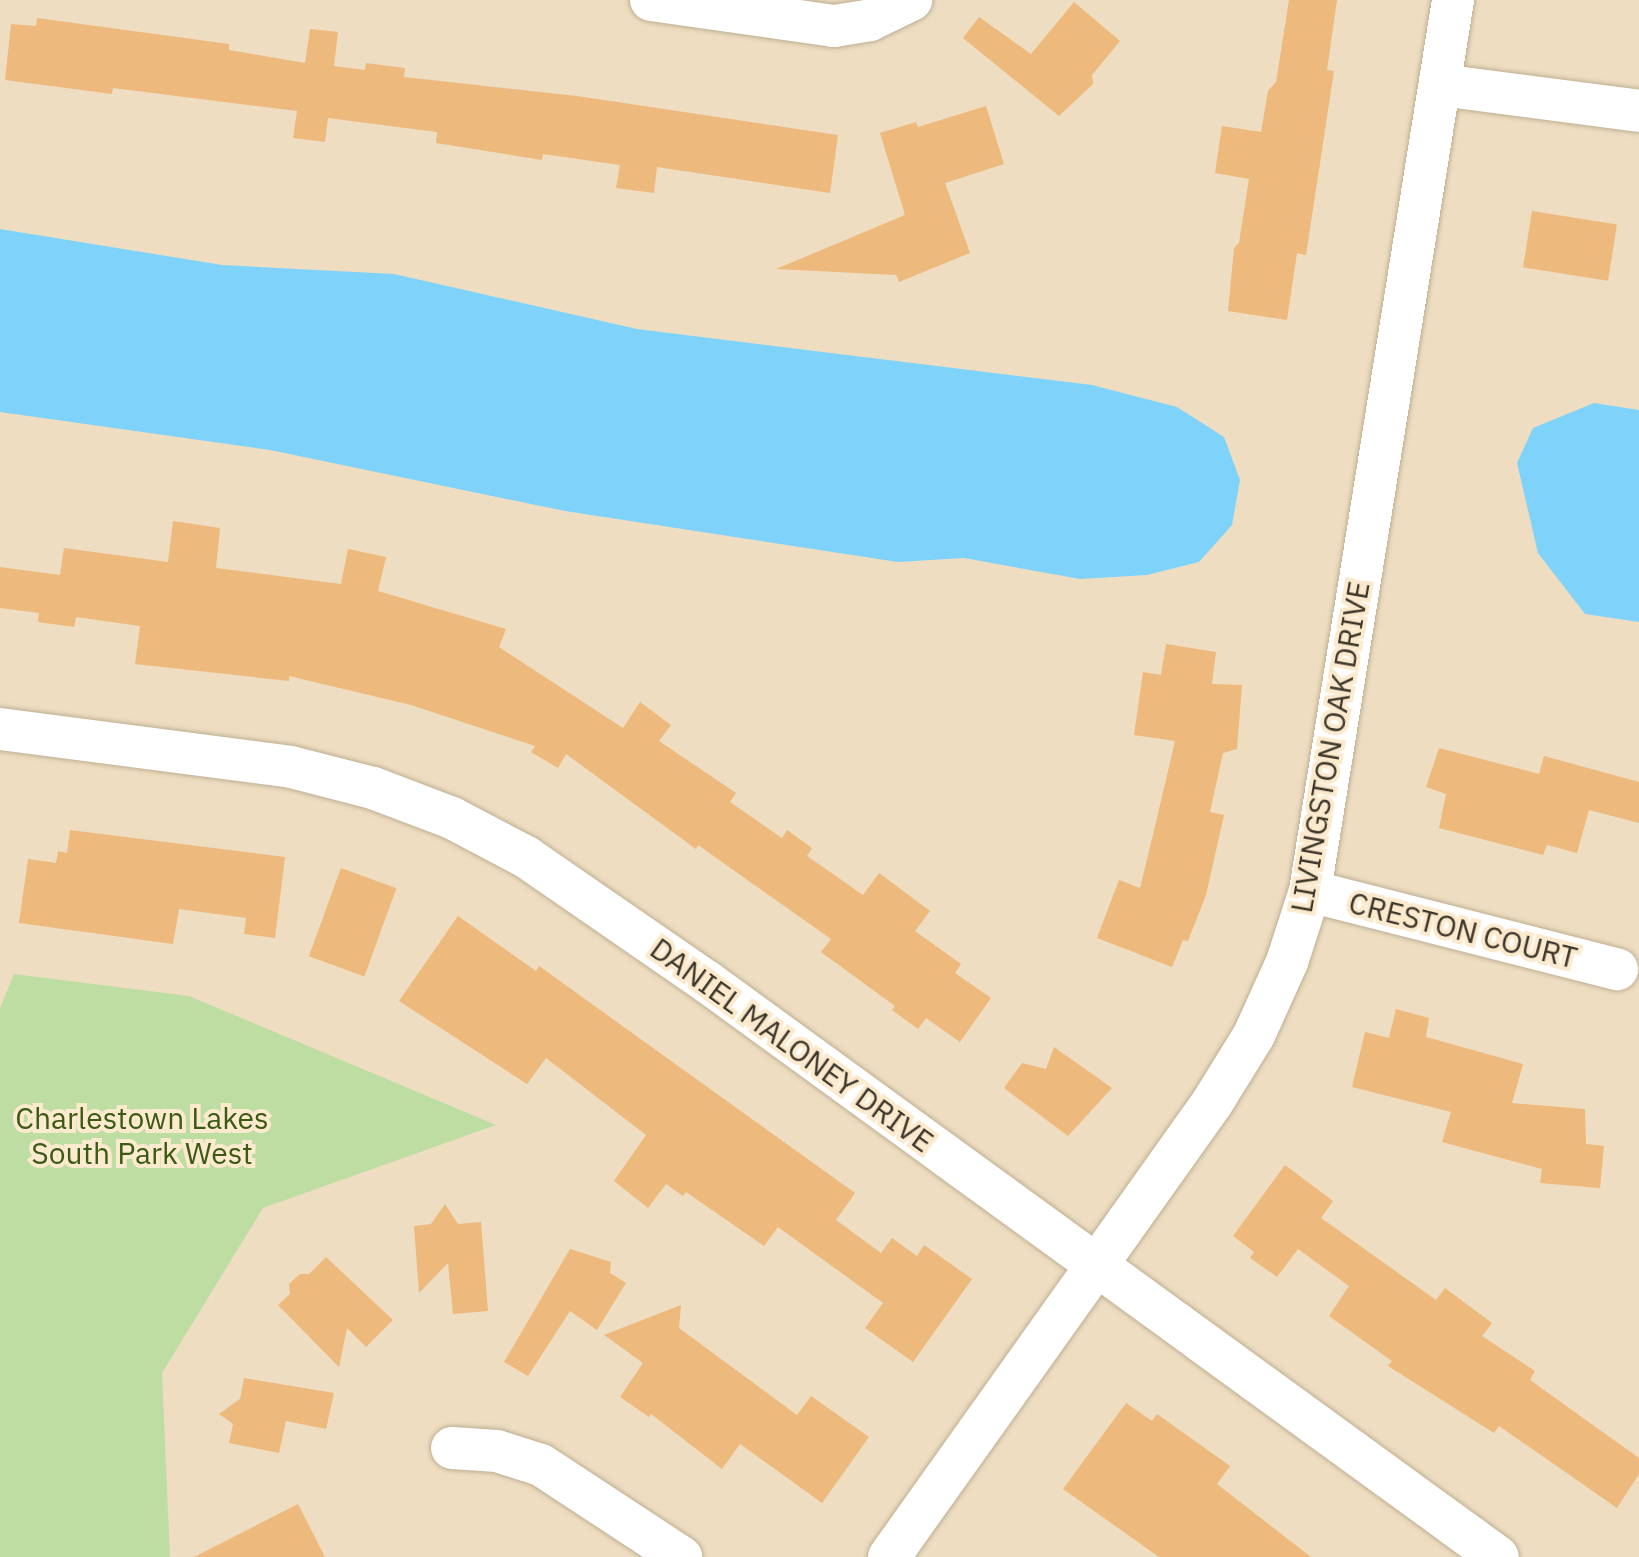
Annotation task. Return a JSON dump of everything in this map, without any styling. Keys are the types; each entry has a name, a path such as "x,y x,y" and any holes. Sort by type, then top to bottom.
{"street":[{"path":"650,0 834,26 870,20 911,0"},
{"name":"LIVINGSTON OAK DRIVE","path":"890,1557 1254,1035 1287,962 1310,891 1453,0"},
{"path":"1440,85 1639,111"},
{"name":"DANIEL MALONEY DRIVE","path":"0,729 291,767 373,788 452,818 526,857 673,959 1498,1557"},
{"name":"CRESTON COURT","path":"1310,891 1616,969"},
{"path":"452,1448 497,1451 541,1465 681,1557"}],"green space":[{"name":"Charlestown Lakes South Park West","path":"14,974 189,996 496,1125 263,1208 162,1373 170,1557 0,1557 0,1008"}],"water":[{"path":"0,229 222,265 394,274 637,329 1092,385 1177,407 1224,437 1240,480 1232,525 1199,562 1147,575 1080,579 964,558 898,562 565,511 270,450 0,412"},
{"path":"1594,403 1639,410 1639,622 1585,614 1538,553 1517,463 1533,428"}],"building":[{"path":"1289,0 1337,0 1327,70 1334,71 1306,255 1297,253 1287,320 1228,311 1234,248 1239,243 1249,179 1215,173 1222,126 1261,132 1268,91 1276,82"},
{"path":"1074,2 1120,41 1092,75 1093,84 1059,116 963,38 979,17 1031,54"},
{"path":"37,18 229,44 229,50 305,63 310,29 338,32 334,66 365,70 366,63 405,68 404,77 577,96 838,135 830,193 657,167 654,193 616,188 620,165 543,154 542,160 436,143 437,132 328,118 325,142 293,138 297,111 113,88 112,94 5,80 11,24 36,26"},
{"path":"986,106 1004,164 945,183 970,253 899,282 896,275 776,269 905,215 880,133 916,122 918,127"},
{"path":"1532,211 1617,224 1608,281 1523,267"},
{"path":"173,521 220,528 216,568 341,584 348,549 386,557 378,591 506,629 499,647 623,728 640,702 671,725 659,741 736,793 730,802 782,838 787,830 812,848 807,856 863,895 879,873 930,911 915,931 961,964 955,973 991,998 960,1042 926,1018 918,1029 892,1010 895,1006 821,952 831,939 698,845 696,849 566,754 558,768 531,752 535,746 411,705 289,676 289,681 135,664 140,626 76,617 74,627 38,622 39,613 0,608 0,567 60,575 64,548 168,562"},
{"path":"1166,644 1216,652 1212,684 1242,685 1237,749 1223,753 1210,812 1224,815 1206,895 1188,941 1183,940 1172,967 1097,938 1119,880 1140,888 1157,818 1175,741 1134,735 1143,672 1161,675"},
{"path":"1439,748 1539,774 1544,756 1639,782 1639,823 1589,810 1577,853 1547,845 1543,855 1439,828 1446,794 1426,787"},
{"path":"70,830 285,857 275,938 244,934 246,918 179,909 173,944 19,923 28,859 56,863 58,851 67,853"},
{"path":"341,868 396,888 364,977 309,956"},
{"path":"458,916 536,971 539,966 855,1193 836,1220 881,1253 892,1238 917,1256 924,1245 972,1279 913,1362 865,1328 883,1303 778,1227 764,1246 686,1192 683,1196 666,1184 648,1208 614,1181 646,1135 546,1058 527,1084 399,1001"},
{"path":"1396,1009 1429,1018 1426,1037 1523,1064 1512,1103 1585,1109 1586,1144 1604,1146 1600,1188 1540,1183 1542,1169 1442,1142 1451,1112 1352,1087 1365,1032 1389,1038"},
{"path":"1054,1047 1112,1088 1068,1136 1004,1088 1022,1063 1046,1069"},
{"path":"1285,1165 1333,1201 1321,1218 1436,1300 1445,1288 1492,1323 1482,1336 1535,1371 1530,1380 1639,1458 1639,1474 1617,1508 1499,1426 1494,1433 1388,1366 1392,1361 1329,1316 1349,1286 1298,1249 1277,1277 1250,1258 1254,1252 1233,1236"},
{"path":"445,1204 458,1224 481,1222 488,1311 453,1314 448,1263 419,1293 414,1226 431,1224"},
{"path":"570,1249 611,1262 610,1273 626,1283 597,1330 570,1311 528,1376 504,1362"},
{"path":"326,1257 393,1320 366,1347 347,1328 339,1367 278,1305 290,1294 289,1284 300,1274 309,1274"},
{"path":"681,1305 679,1328 797,1415 811,1396 869,1437 822,1503 740,1444 722,1469 651,1414 649,1417 620,1397 643,1363 604,1335"},
{"path":"244,1378 334,1393 326,1429 286,1421 279,1453 229,1443 233,1424 219,1414 240,1399"},
{"path":"1126,1403 1152,1421 1157,1414 1230,1466 1217,1484 1311,1557 1159,1557 1063,1489"},
{"path":"298,1504 325,1557 194,1557"}]}
